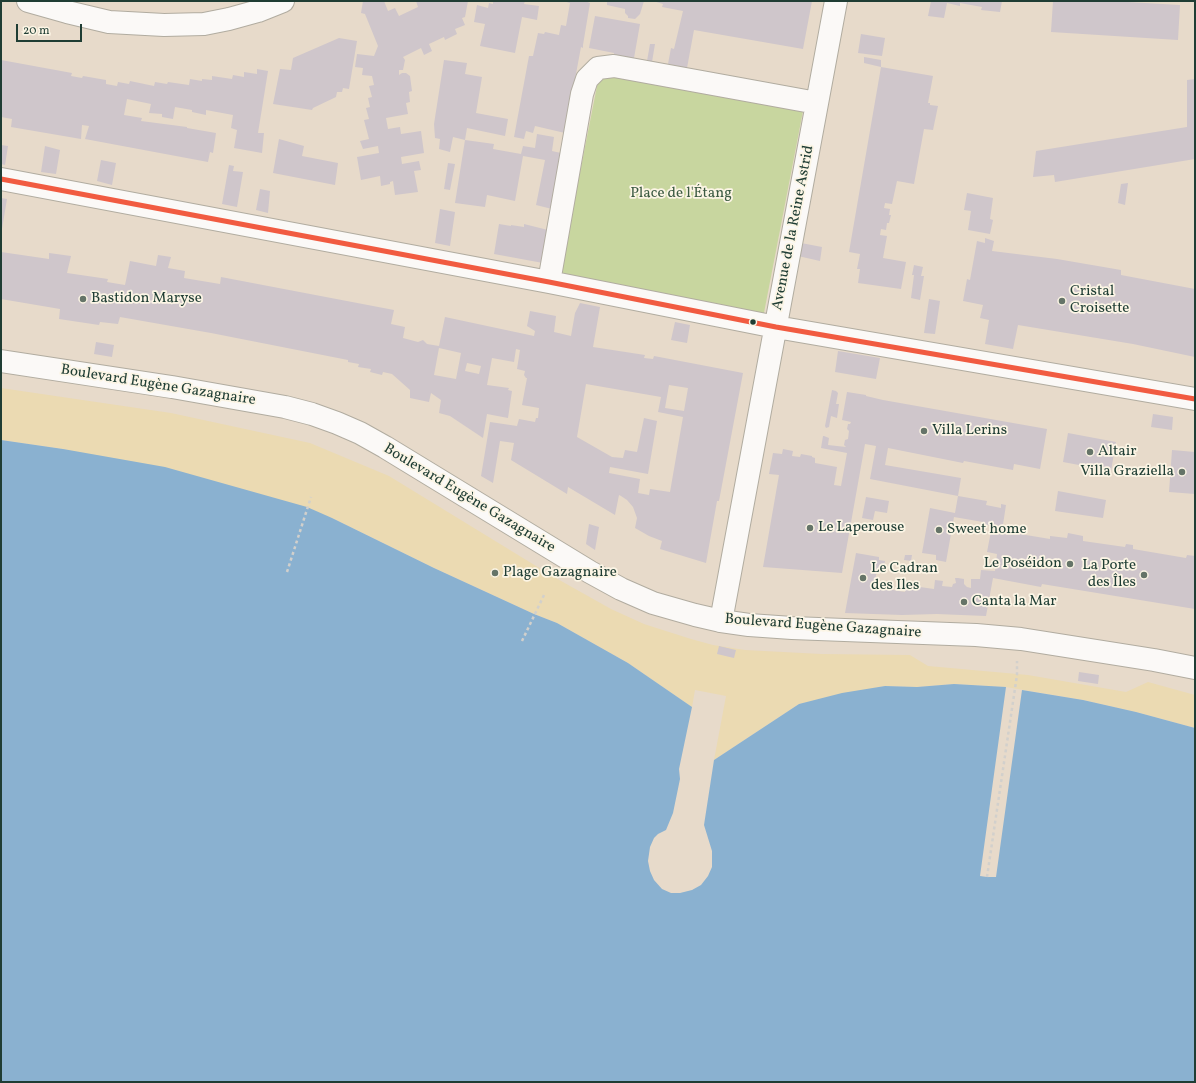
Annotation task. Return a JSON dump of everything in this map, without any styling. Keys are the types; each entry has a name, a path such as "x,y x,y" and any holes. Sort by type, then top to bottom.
{"street":[{"path":"28,1 109,22 164,25 204,24 229,19 258,11 283,1"},
{"name":"Avenue de la Reine Astrid","path":"721,621 836,1"},
{"path":"549,282 582,94 588,79 598,68 614,66 817,103"},
{"path":"1,179 549,282 776,327 1195,399"},
{"name":"Boulevard Eugène Gazagnaire","path":"1,361 172,387 285,407 312,414 337,423 360,433 385,447 590,572 621,589 653,603 721,621 749,625 792,628 984,636 1021,639 1146,658 1195,668"}],"path":[{"path":"287,572 311,496"},
{"path":"522,641 544,595"},
{"path":"987,877 1017,659"}],"green space":[{"name":"Place de l'Étang","path":"600,71 803,111 763,318 559,278"}],"sand":[{"name":"Plage Gazagnaire","path":"1,388 171,413 310,443 389,476 554,577 611,609 644,624 691,639 713,645 745,650 821,654 910,655 928,666 1028,675 1126,692 1148,682 1195,695 1195,728 1136,712 1083,700 1006,687 954,684 917,687 885,686 799,704 714,760 726,696 695,690 692,707 628,663 557,623 434,568 332,518 63,449 1,440"}],"water":[{"path":"1,440 165,467 307,507 434,568 557,623 628,663 692,707 679,769 680,779 673,813 666,830 654,838 650,847 648,861 654,880 662,889 671,893 680,893 692,890 701,885 708,876 712,867 712,851 704,825 714,760 799,704 842,693 885,686 917,687 954,684 1006,687 980,876 987,877 996,877 1022,690 1083,700 1136,712 1195,728 1195,1082 1,1082"}],"building":[{"path":"363,1 384,1 388,11 395,8 399,16 418,7 416,1 468,1 465,17 462,18 465,25 455,29 457,34 445,40 444,37 429,44 432,51 424,55 421,48 403,57 405,60 403,70 399,70 399,75 406,73 410,76 412,91 409,92 410,102 406,103 408,114 386,118 388,129 400,127 401,134 421,131 424,153 401,157 402,164 419,161 421,170 414,171 418,192 395,195 393,181 390,182 390,184 381,186 380,176 361,180 357,157 379,153 378,146 363,149 360,141 369,139 364,120 369,119 366,108 370,107 368,98 372,97 369,86 374,85 372,76 362,75 363,68 355,67 357,54 374,56 378,46 365,14 361,13"},
{"path":"493,1 525,1 524,4 539,6 537,20 522,17 515,53 480,46 485,24 474,22 477,5 488,8 489,3 493,4"},
{"path":"563,1 585,1 590,3 583,48 581,47 565,133 535,126 533,133 526,131 524,139 514,137 529,56 533,56 538,33 544,34 545,32 559,35 561,25 566,26 570,3"},
{"path":"607,1 644,1 640,14 635,19 628,18 625,13 625,9 607,5"},
{"path":"653,1 812,1 803,49 694,30 687,68 668,64 671,48 674,49 683,11 662,7 663,4"},
{"path":"931,1 1002,1 1000,12 981,10 982,7 960,3 960,6 947,3 944,18 928,16"},
{"path":"1053,1 1110,1 1180,5 1178,40 1051,32"},
{"path":"595,16 640,24 634,58 614,55 614,53 589,48"},
{"path":"861,34 885,38 882,56 858,53"},
{"path":"339,38 357,41 349,89 343,88 342,92 337,92 336,97 313,108 312,110 273,104 280,69 291,70 293,58"},
{"path":"650,44 655,44 652,62 647,61"},
{"path":"864,57 881,60 881,67 864,63"},
{"path":"1,60 72,73 71,76 82,78 83,76 106,80 106,84 117,86 118,82 129,84 130,81 154,86 155,82 189,85 190,79 202,81 202,79 212,80 212,76 232,79 233,75 244,77 244,72 257,74 257,69 268,71 258,133 264,133 262,153 234,148 237,130 231,128 233,115 206,110 206,115 192,112 192,110 175,107 173,119 162,117 162,114 149,113 151,104 127,99 124,115 142,118 141,121 187,127 216,133 213,153 210,152 208,162 85,139 89,126 82,125 81,139 11,127 12,119 1,117"},
{"path":"444,60 467,63 465,74 482,77 476,113 508,119 505,136 467,128 465,140 453,137 450,152 439,149 440,139 435,138 434,124"},
{"path":"881,67 933,76 928,103 930,103 930,105 938,106 933,130 924,129 914,184 897,181 892,204 885,203 884,208 890,209 889,215 891,215 889,223 887,223 886,230 881,229 880,235 887,236 883,258 906,262 901,289 858,283 860,269 857,269 860,254 849,252"},
{"path":"1195,79 1195,159 1055,182 1054,175 1033,177 1036,151 1187,127 1187,80"},
{"path":"537,134 554,137 552,151 561,153 552,209 536,205 545,160 523,156 515,201 487,195 485,207 455,203 465,140 494,144 493,149 521,154 523,146 535,148"},
{"path":"279,139 304,146 302,156 338,163 335,185 273,173"},
{"path":"1,145 8,146 5,165 1,164"},
{"path":"45,146 60,150 56,174 41,172"},
{"path":"101,160 116,163 112,185 97,181"},
{"path":"448,163 455,164 450,190 444,189"},
{"path":"229,165 234,166 233,171 243,172 237,207 222,204"},
{"path":"1128,183 1125,205 1118,203 1121,184"},
{"path":"260,189 270,191 268,213 256,210"},
{"path":"967,193 993,198 990,219 993,220 990,234 968,230 971,211 964,210"},
{"path":"1,198 7,199 2,229 1,229"},
{"path":"440,209 455,212 450,246 435,243"},
{"path":"499,224 524,227 524,224 548,230 543,263 494,254"},
{"name":"Cristal Croisette","path":"985,238 994,241 992,251 1057,259 1121,270 1121,275 1195,289 1195,357 1133,344 1018,325 1013,349 985,344 989,320 980,318 983,305 963,301 967,279 970,280 977,241 985,243"},
{"path":"801,243 822,247 820,261 798,256"},
{"path":"1,252 49,259 49,253 71,256 67,273 108,279 107,282 125,285 130,261 156,266 158,255 171,257 168,268 185,271 184,278 220,284 221,277 394,310 391,324 405,327 403,338 418,342 423,340 427,344 439,346 445,317 534,336 535,331 527,326 530,311 556,316 554,332 571,336 575,313 580,303 600,307 593,347 645,355 644,358 653,359 654,356 743,373 706,563 660,549 662,541 635,528 637,518 633,507 621,496 619,495 615,515 568,487 567,494 511,460 514,443 500,441 493,483 481,476 490,422 517,426 519,419 535,422 536,418 538,418 539,408 522,405 527,378 524,375 525,371 517,369 520,350 516,349 514,362 492,358 487,385 509,388 508,390 512,391 508,418 487,414 483,438 450,416 439,413 441,400 431,393 429,402 410,398 410,390 392,374 383,372 382,375 370,372 371,369 358,367 359,364 348,362 348,360 120,317 118,324 100,322 99,325 59,319 60,309 1,299","holes":["439,348 461,353 456,379 434,375","467,363 481,366 479,374 465,371","586,384 661,397 658,412 683,417 670,492 650,489 649,495 638,493 640,479 609,473 610,467 648,474 657,421 644,418 637,452 625,450 623,458 612,457 577,437","669,385 688,388 684,411 665,408"]},
{"path":"914,265 923,267 921,276 924,276 920,300 911,298"},
{"path":"929,299 940,301 935,334 924,333"},
{"path":"675,322 690,325 687,343 671,340"},
{"path":"96,342 114,345 112,357 94,354"},
{"path":"838,351 880,358 876,379 835,372"},
{"path":"832,390 838,393 836,404 839,404 837,418 831,416 829,427 826,428 825,426"},
{"path":"847,392 883,400 1047,429 1040,469 1014,464 1013,470 964,461 963,463 888,448 885,465 961,478 958,496 870,479 876,446 865,444 842,573 763,567 779,475 769,474 773,453 782,454 783,449 793,451 792,456 800,457 801,454 812,456 815,458 815,463 837,467 834,485 841,486 847,453 821,448 823,436 829,438 828,445 846,447 844,445 845,440 848,439 848,424 851,422 842,420"},
{"path":"1153,414 1173,417 1172,430 1151,427"},
{"name":"Altair","path":"1068,433 1116,442 1111,471 1063,462"},
{"name":"Villa Graziella","path":"1172,450 1195,452 1195,494 1169,492"},
{"path":"1058,491 1106,500 1103,518 1055,511"},
{"path":"958,496 987,501 986,505 1001,508 1001,504 1006,505 1002,531 1050,539 1050,536 1067,538 1068,533 1083,536 1083,541 1125,547 1126,544 1133,545 1133,549 1186,558 1187,555 1195,556 1195,609 1042,584 1041,587 993,578 986,616 845,613 856,553 879,557 879,560 885,561 883,573 877,571 874,584 888,586 888,584 894,585 893,590 905,592 906,585 934,589 935,580 943,581 942,586 952,587 953,584 956,583 955,578 964,579 964,584 971,588 971,579 980,579 981,570 995,571 997,554 987,552 992,526 982,524 983,522 954,517 946,562 936,560 936,555 922,553 930,508 955,513"},
{"path":"866,497 889,501 887,513 875,511 873,520 862,518"},
{"path":"589,524 599,527 595,550 586,544"},
{"path":"905,555 912,555 911,561 904,560"},
{"path":"719,646 736,650 734,658 717,654"},
{"path":"1079,672 1099,675 1098,684 1078,681"}],"transit line":[{"path":"1,179 549,282 776,327 1195,399"}],"place":[{"name":"Bastidon Maryse","path":"83,299"},
{"name":"Cristal Croisette","path":"1062,301"},
{"name":"Villa Lerins","path":"924,431"},
{"name":"Altair","path":"1090,452"},
{"name":"Villa Graziella","path":"1182,472"},
{"name":"Le Laperouse","path":"810,528"},
{"name":"Sweet home","path":"939,530"},
{"name":"Le Poséidon","path":"1070,564"},
{"name":"Plage Gazagnaire","path":"495,573"},
{"name":"La Porte des Îles","path":"1144,575"},
{"name":"Le Cadran des Iles","path":"863,578"},
{"name":"Canta la Mar","path":"964,602"}]}
